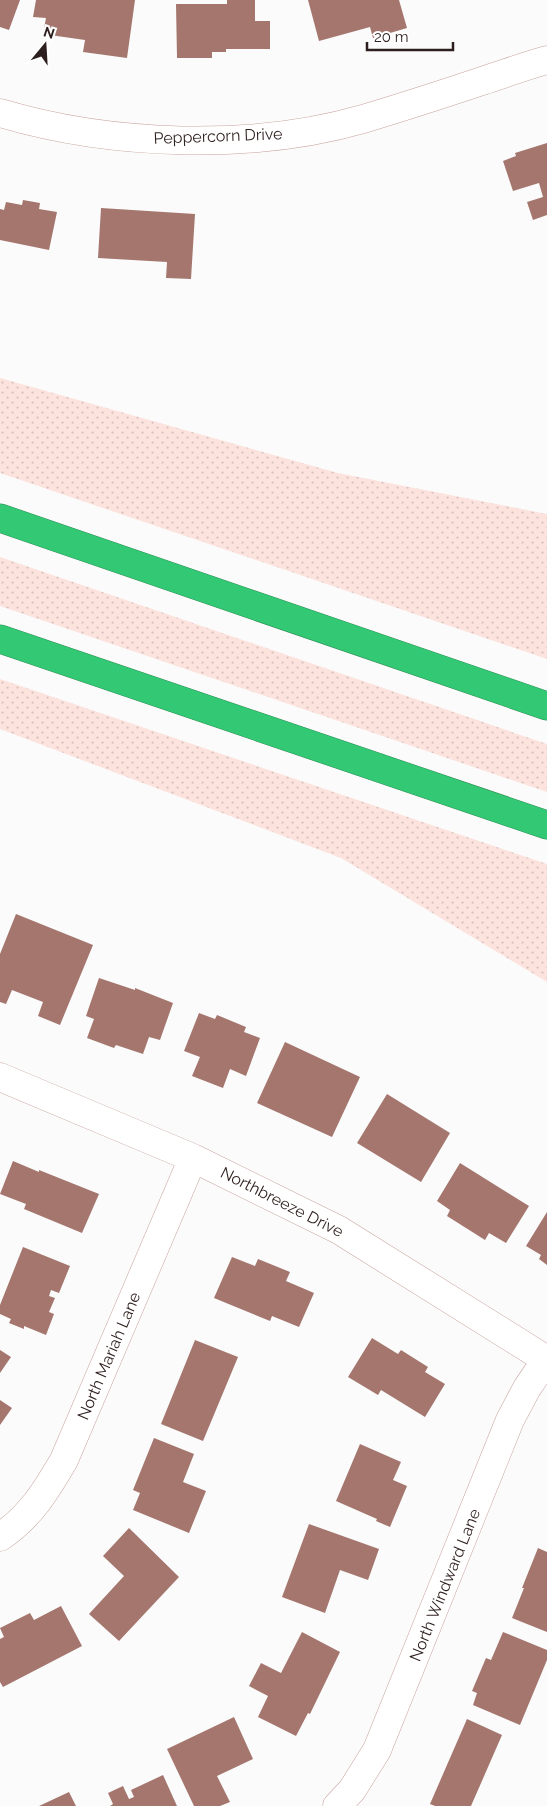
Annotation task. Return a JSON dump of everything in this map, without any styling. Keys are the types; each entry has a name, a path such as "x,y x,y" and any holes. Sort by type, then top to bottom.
{"highway":[{"path":"0,518 547,706"},
{"path":"0,639 547,825"}],"street":[{"name":"Peppercorn Drive","path":"0,113 30,122 91,132 148,138 230,139 294,134 362,119 547,60"},
{"name":"Northbreeze Drive","path":"0,1077 192,1158 339,1230 546,1360"},
{"name":"North Mariah Lane","path":"0,1538 39,1502 64,1460 192,1158"},
{"name":"North Windward Lane","path":"337,1806 352,1790 377,1750 510,1420 527,1388 546,1360"}],"shaded area":[{"path":"0,378 338,473 547,514 547,659 0,473"},
{"path":"0,557 547,744 547,792 0,606"},
{"path":"0,679 547,864 547,982 341,858 0,729"}],"building":[{"path":"0,0 20,0 9,30 0,27"},
{"path":"36,0 135,0 127,58 83,52 85,40 43,34 46,18 33,17"},
{"path":"227,0 255,0 255,21 270,21 270,49 226,49 226,52 212,52 212,58 177,58 176,4 227,4"},
{"path":"308,0 399,0 407,28 373,38 370,27 319,41"},
{"path":"547,143 547,215 533,220 527,202 543,197 539,183 513,191 503,161 516,156 515,153"},
{"path":"23,200 40,203 39,209 57,212 49,250 0,240 0,209 4,210 6,202 22,205"},
{"path":"101,208 195,214 191,279 166,278 167,262 98,258"},
{"path":"16,914 93,945 60,1025 38,1016 43,1002 12,990 6,1004 0,1002 0,954"},
{"path":"99,978 135,990 135,988 173,1003 160,1040 149,1037 143,1054 116,1045 114,1048 87,1038 94,1019 86,1016"},
{"path":"199,1013 215,1019 217,1015 246,1027 244,1032 260,1038 246,1076 230,1069 223,1088 192,1076 200,1057 184,1051"},
{"path":"285,1042 360,1077 332,1137 257,1103"},
{"path":"387,1094 450,1133 421,1182 357,1143"},
{"path":"13,1161 99,1194 82,1233 24,1209 26,1204 0,1194"},
{"path":"460,1163 529,1206 506,1243 489,1233 485,1240 447,1216 450,1210 437,1201"},
{"path":"547,1212 547,1265 539,1259 541,1255 526,1246"},
{"path":"23,1247 70,1266 59,1293 51,1290 49,1296 55,1298 49,1312 54,1314 46,1335 24,1326 24,1329 9,1323 11,1319 0,1314 0,1305"},
{"path":"232,1257 255,1266 258,1259 290,1272 286,1281 314,1293 299,1327 272,1316 270,1321 214,1298"},
{"path":"372,1338 398,1354 401,1350 428,1367 425,1372 445,1384 425,1417 381,1390 378,1395 348,1377"},
{"path":"195,1340 238,1357 203,1441 161,1424"},
{"path":"0,1350 11,1357 0,1373"},
{"path":"0,1400 12,1408 0,1425"},
{"path":"154,1438 194,1454 183,1482 206,1491 189,1533 133,1510 140,1493 133,1490"},
{"path":"360,1444 401,1462 393,1480 407,1486 390,1527 376,1521 377,1519 336,1501"},
{"path":"309,1524 379,1549 368,1580 340,1570 325,1613 282,1597"},
{"path":"129,1528 179,1577 119,1641 89,1614 124,1576 103,1556"},
{"path":"538,1548 547,1552 547,1632 512,1618"},
{"path":"61,1606 82,1646 3,1687 0,1682 0,1639 4,1637 0,1628 30,1613 34,1620"},
{"path":"302,1632 340,1652 310,1714 308,1713 296,1736 258,1717 268,1696 249,1686 261,1663 281,1673"},
{"path":"503,1632 547,1650 547,1660 520,1725 473,1705 477,1693 472,1691 486,1658 491,1660"},
{"path":"234,1717 253,1759 217,1776 230,1802 220,1806 194,1806 167,1749"},
{"path":"467,1719 502,1735 471,1806 435,1806 430,1804"},
{"path":"163,1775 177,1806 110,1806 113,1804 108,1793 123,1786 129,1799 134,1797 131,1790"},
{"path":"69,1792 76,1806 39,1806"}]}
